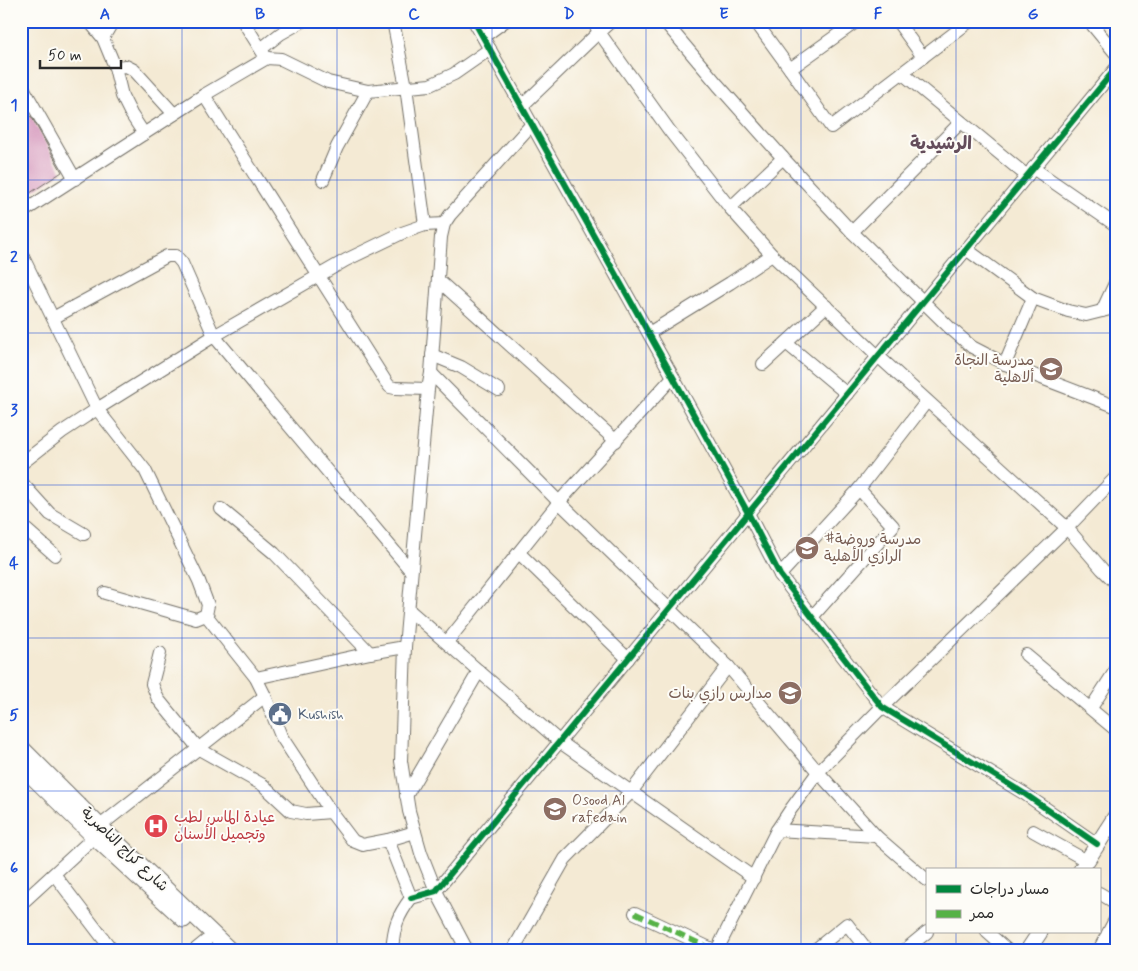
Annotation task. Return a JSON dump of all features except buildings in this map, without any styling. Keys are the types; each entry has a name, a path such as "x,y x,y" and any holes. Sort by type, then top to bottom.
{"main road":[{"name":"شارع كراج الناصرية","path":"21,747 97,832 206,947"},
{"name":"شارع كراج الناصرية","path":"21,766 230,950"},
{"path":"1084,866 1117,814"},
{"path":"1028,950 1039,934"}],"street":[{"path":"89,21 103,38 115,67 122,96 144,134"},
{"path":"103,38 113,21"},
{"path":"243,21 264,53 328,82 368,91 430,85 454,74 490,49"},
{"path":"21,213 204,95 264,53 280,34 303,21"},
{"path":"393,21 406,87 425,225"},
{"path":"474,21 649,333 780,575 882,707 1025,794 1097,844"},
{"path":"483,37 505,21"},
{"path":"522,106 596,26 611,21"},
{"path":"664,21 783,158 852,232 950,328 972,347 1005,364 1117,406"},
{"path":"755,21 831,127 970,21"},
{"path":"790,69 857,21"},
{"path":"897,21 923,57"},
{"path":"1089,21 1117,54"},
{"path":"596,26 670,130 730,208 772,255 878,356 1067,528 1117,584"},
{"path":"115,67 126,66 134,70 174,114"},
{"path":"392,950 398,919 411,898 436,891 1117,67"},
{"path":"902,73 961,122 1030,172 1117,226"},
{"path":"21,84 75,179"},
{"path":"323,180 337,146 368,91"},
{"path":"204,95 386,382 390,387 428,389"},
{"path":"852,232 961,122"},
{"path":"467,950 436,891 421,853 409,811 401,761 405,647 431,373 441,237 444,224 532,124"},
{"path":"730,208 783,158"},
{"path":"22,462 97,409 214,336 319,275 394,236 425,225 444,224"},
{"path":"966,249 1033,298 1068,311 1086,315 1110,308 1117,309"},
{"path":"21,253 97,409 145,470 199,581 208,605 206,615 256,678 281,736 330,812 353,840 363,845 415,832"},
{"path":"649,333 772,255"},
{"path":"53,318 166,256 176,256 182,263 214,336 411,571"},
{"path":"1102,311 1117,279"},
{"path":"438,280 616,441"},
{"path":"1005,364 1033,298"},
{"path":"763,364 826,306"},
{"path":"786,343 847,394"},
{"path":"432,355 460,367 500,390"},
{"path":"431,373 559,502 728,666 818,772 876,836 926,879"},
{"path":"447,642 559,502 673,377"},
{"path":"780,575 859,489 927,401"},
{"path":"635,913 716,950 777,830 818,772 882,707 1067,528 1117,476"},
{"path":"21,482 50,514 84,534"},
{"path":"812,617 893,526 859,489"},
{"path":"221,510 274,552 370,653"},
{"path":"21,525 55,554"},
{"path":"519,553 628,658"},
{"path":"105,593 196,619 206,615"},
{"path":"409,610 560,742 754,878"},
{"path":"256,678 405,647"},
{"path":"160,653 152,684 158,699 199,749 263,785 290,811 306,814 330,812"},
{"path":"1026,655 1117,731"},
{"path":"513,950 565,859 630,792 728,666"},
{"path":"1091,708 1117,668"},
{"path":"406,796 479,671"},
{"path":"21,904 97,832 265,696"},
{"path":"777,830 876,836"},
{"path":"1033,831 1084,866"},
{"path":"388,840 411,898"},
{"path":"54,874 112,950"},
{"path":"1100,894 1117,905"},
{"path":"1099,950 1117,916"},
{"path":"815,950 847,924 867,950"},
{"path":"905,950 926,933"},
{"path":"989,934 1007,950"}],"marked path":[{"path":"635,913 714,950"}],"cycle path":[{"path":"474,21 673,377 780,575 882,707 1025,794 1097,844"},
{"path":"411,898 436,891 1117,67"}],"place":[{"name":"مدرسة النجاة ألاهلية","path":"1051,369"},
{"name":"#مدرسة وروضة الرازي الأهلية","path":"807,548"},
{"name":"مدارس رازي بنات","path":"790,693"},
{"name":"Kushish","path":"280,714"},
{"name":"Osood Al rafedain","path":"555,809"},
{"name":"عيادة الماس لطب وتجميل الأسنان","path":"156,826"}],"district":[{"name":"الرشيدية","path":"941,143"}]}
